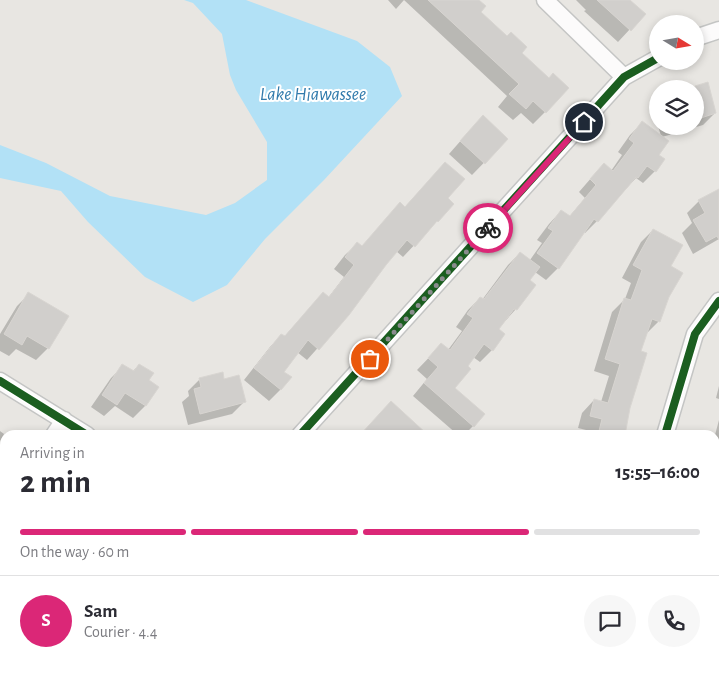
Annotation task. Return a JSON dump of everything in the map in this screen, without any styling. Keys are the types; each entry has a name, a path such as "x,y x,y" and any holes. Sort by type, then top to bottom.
{"street":[{"path":"545,0 624,77"},
{"path":"704,35 719,30"},
{"path":"307,430 624,77 649,63"},
{"path":"666,430 695,334 719,301"},
{"path":"0,380 80,430"},
{"path":"57,430 64,420"}],"water":[{"name":"Lake Hiawassee","path":"184,0 246,0 357,41 390,67 402,96 324,180 265,239 227,285 193,302 145,277 88,222 61,191 0,178 0,145 46,163 110,196 206,215 235,203 267,180 267,142 236,90 230,75 222,34 193,3"}],"building":[{"path":"428,0 479,0 486,6 481,12 507,36 511,32 527,47 522,53 549,78 553,73 569,88 546,113 533,101 526,109 509,94 519,84"},
{"path":"597,0 630,0 646,14 631,31"},
{"path":"708,82 716,113 704,117 704,83"},
{"path":"483,115 508,139 485,164 460,141"},
{"path":"642,121 649,126 649,135 661,135 669,141 659,155 665,159 656,172 647,166 598,222 594,219 559,269 537,253 553,231 548,228 561,210 570,216 596,185 590,179 604,163 613,171 634,143 629,139"},
{"path":"445,162 465,179 448,198 454,204 415,247 407,240 349,315 319,350 308,340 284,372 292,377 281,390 254,368 281,334 285,336 323,292 329,297 354,265 345,257 357,242 362,246 400,202 405,207"},
{"path":"719,189 719,240 717,236 706,242 693,220 705,213 698,200"},
{"path":"653,229 683,245 671,266 683,273 669,297 660,322 652,319 641,351 647,353 630,408 626,430 599,430 602,419 590,416 594,399 608,403 620,364 605,359 624,298 631,300 642,270 633,265"},
{"path":"520,252 540,267 530,280 536,285 517,310 514,309 499,329 505,334 493,351 484,344 468,366 471,369 455,388 485,414 474,427 424,383 438,367 428,358 441,343 450,350 473,318 467,314 480,297 484,299"},
{"path":"28,292 69,316 49,349 27,336 22,345 4,334"},
{"path":"122,364 134,371 139,364 154,373 149,380 159,387 146,406 125,393 117,405 102,395"},
{"path":"223,372 224,379 239,375 246,402 200,414 194,389 201,387 199,378"},
{"path":"391,401 423,430 365,430"}],"cycle path":[{"path":"305,430 624,77 649,63"},
{"path":"666,430 695,334 719,301"},
{"path":"0,381 79,430"}],"way so far":[{"path":"370,359 488,228"}],"route":[{"path":"488,228 584,122"}]}
